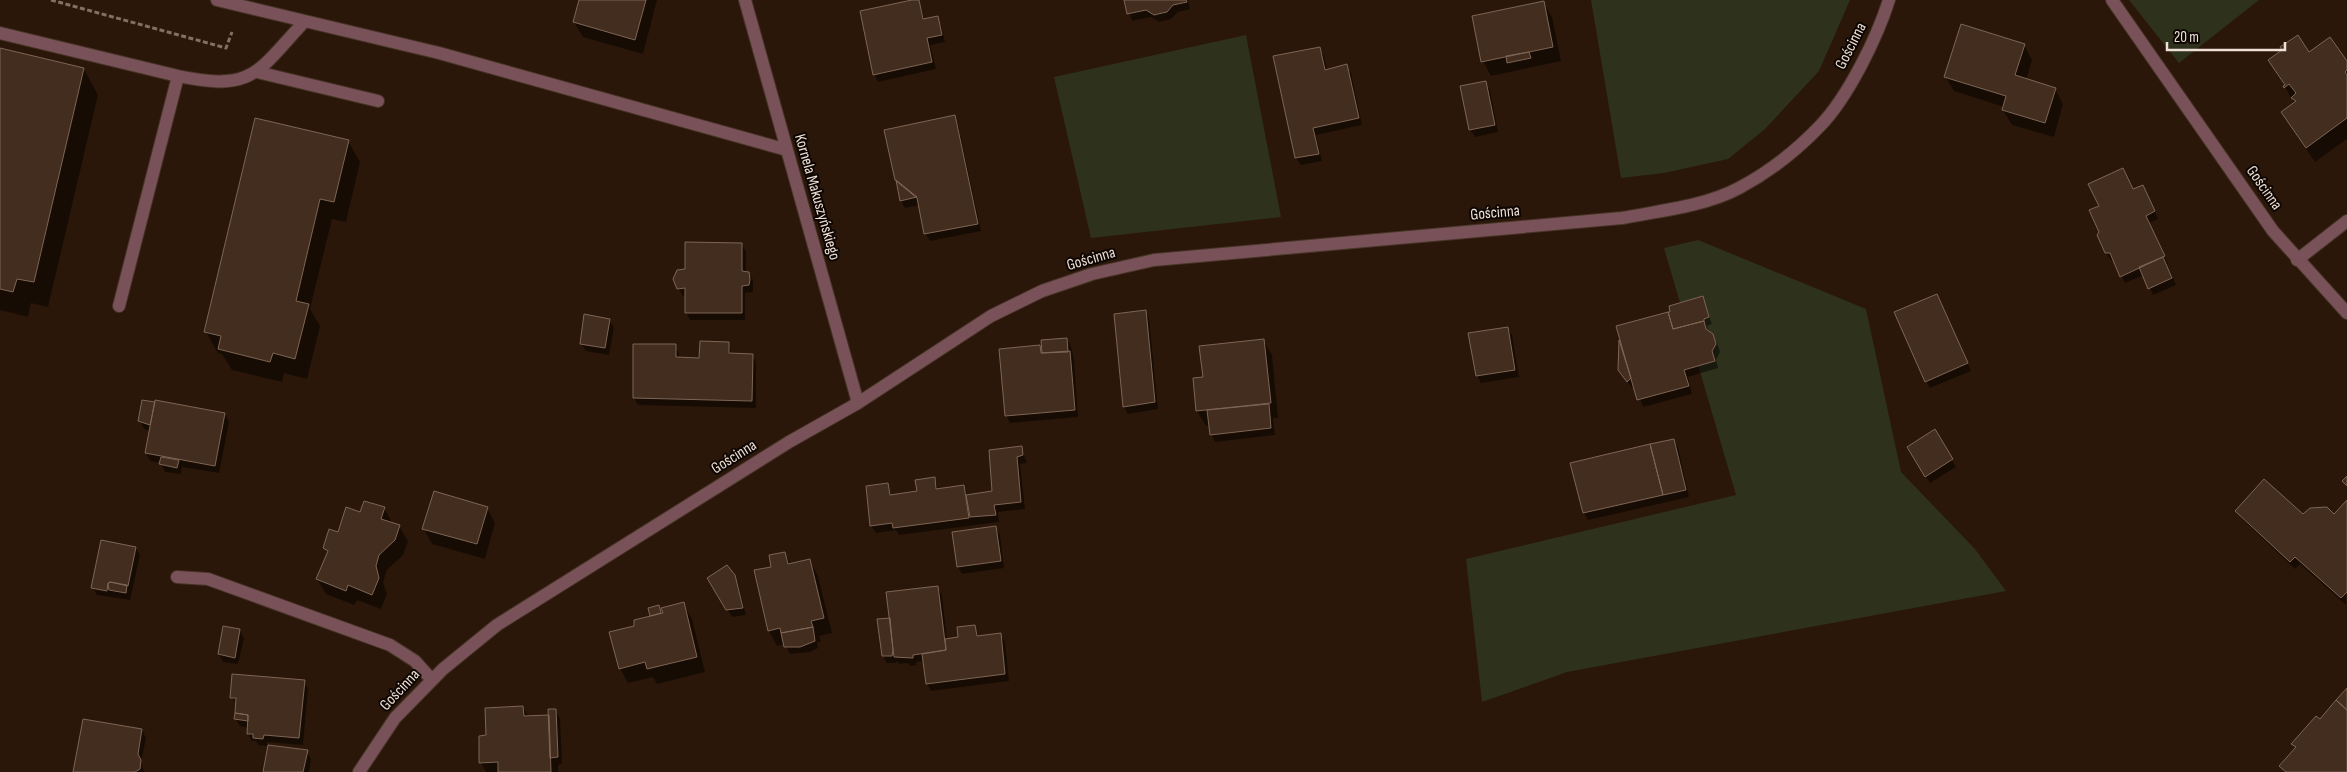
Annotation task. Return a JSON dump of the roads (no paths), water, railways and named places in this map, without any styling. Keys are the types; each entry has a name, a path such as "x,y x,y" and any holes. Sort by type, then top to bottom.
{"street":[{"path":"217,0 439,53 787,150"},
{"name":"Kornela Makuszyńskiego","path":"746,0 858,403"},
{"name":"Gościnna","path":"358,772 395,718 432,680 497,625 789,442 858,403 991,316 1042,291 1092,274 1154,260 1622,218 1683,207 1738,188 1783,160 1821,125 1853,80 1883,18 1889,0"},
{"name":"Gościnna","path":"2112,0 2268,223 2298,260 2347,313"},
{"path":"0,33 178,76 207,82 225,83 242,80 257,72 304,21"},
{"path":"257,72 378,101"},
{"path":"119,306 178,76"},
{"path":"2298,260 2347,221"},
{"path":"177,578 208,579 390,645 415,661 432,680"}]}
